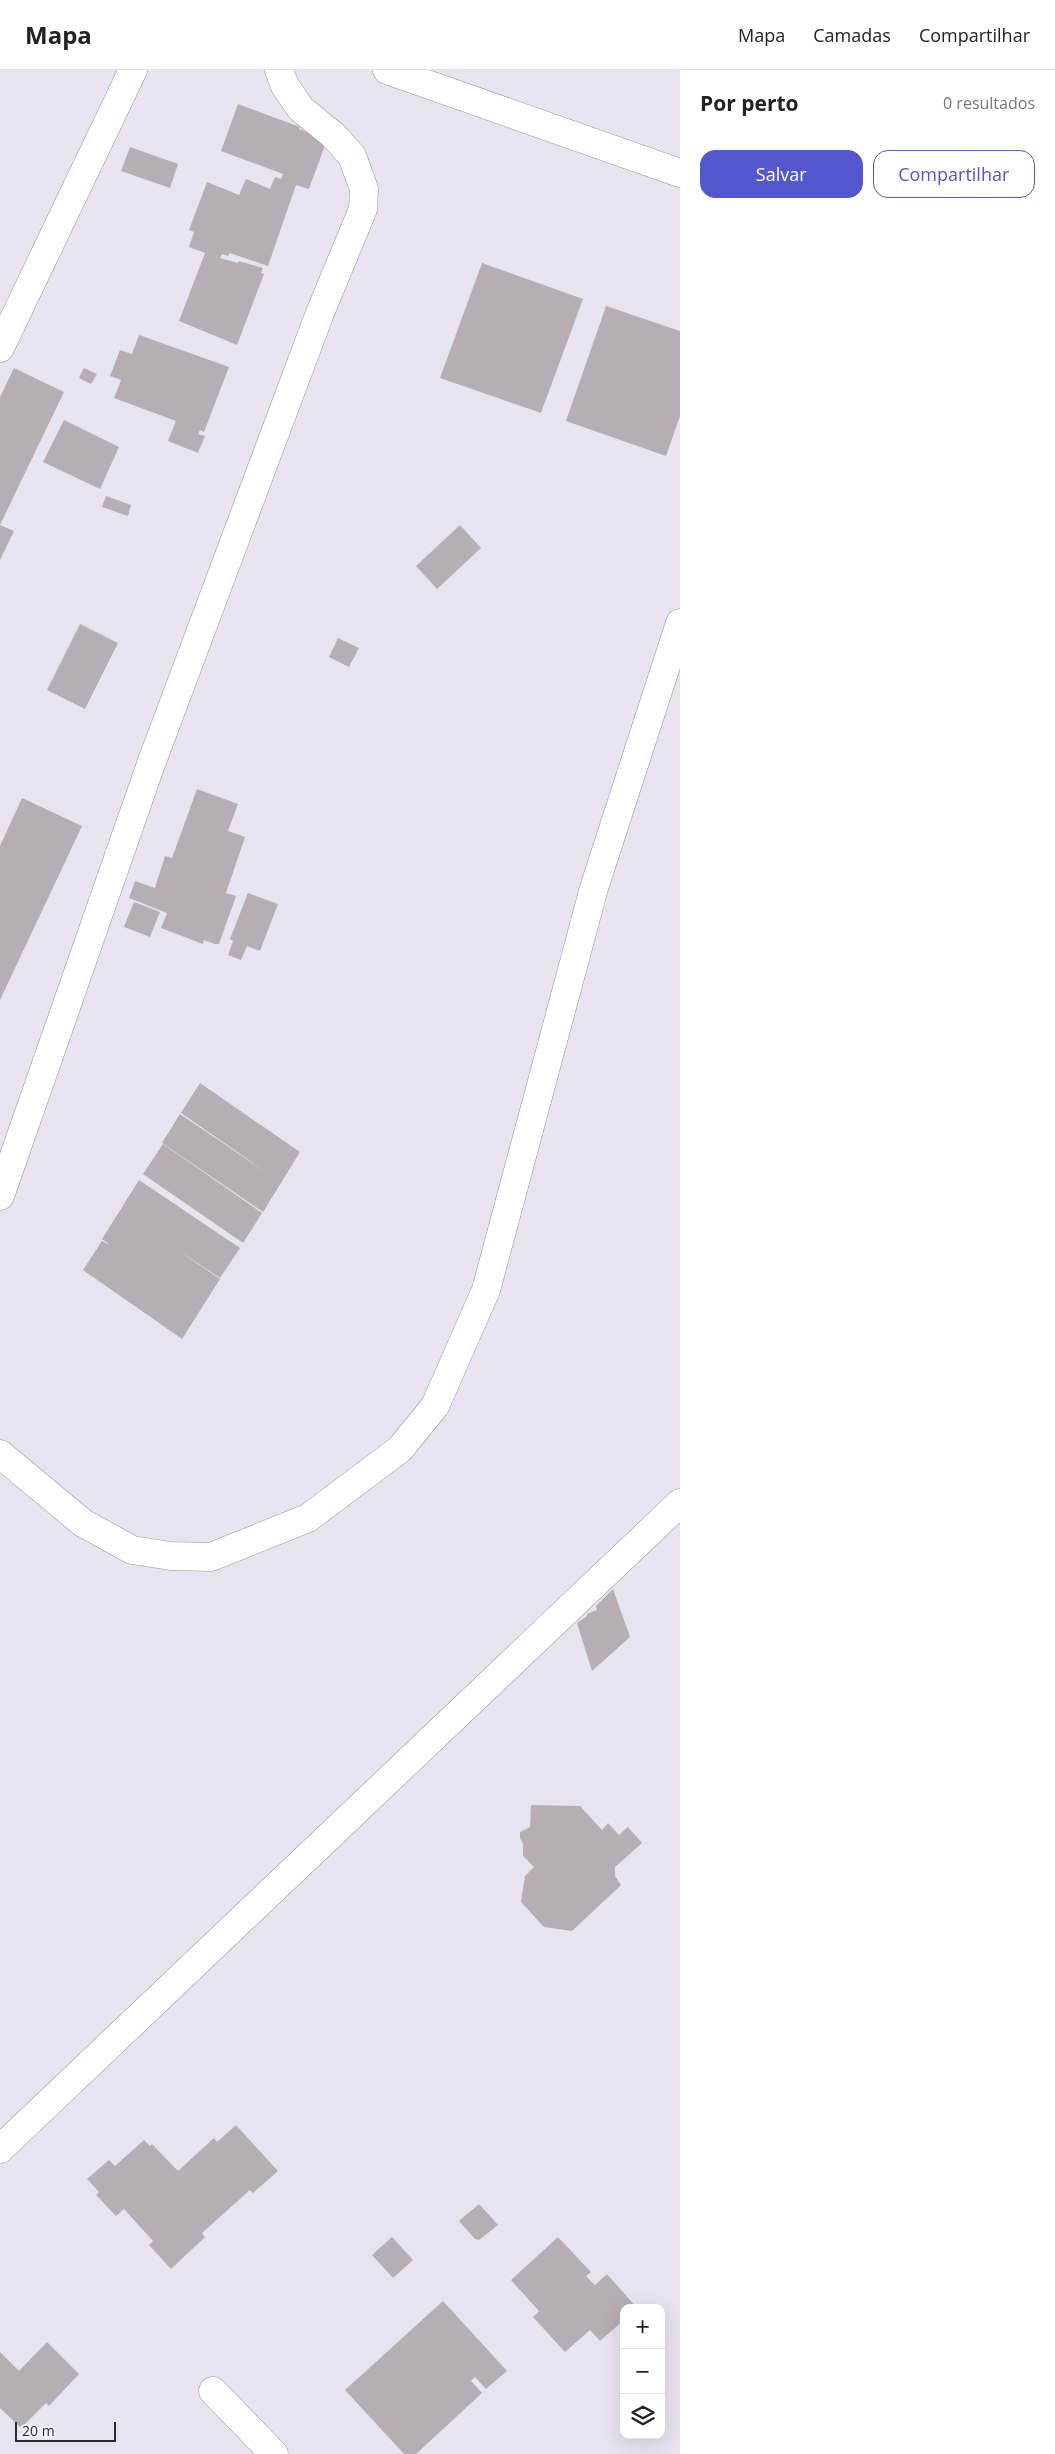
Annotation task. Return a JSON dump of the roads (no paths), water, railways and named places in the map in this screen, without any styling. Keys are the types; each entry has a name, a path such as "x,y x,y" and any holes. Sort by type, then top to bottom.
{"street":[{"path":"0,348 133,70"},
{"path":"0,1196 151,764 320,313 363,209 364,189 352,156 333,135 301,109 285,86 280,70"},
{"path":"387,70 680,173"},
{"path":"0,1454 83,1523 132,1550 170,1556 211,1557 308,1518 400,1448 424,1420 435,1406 486,1290 594,888 680,623"},
{"path":"0,2149 680,1503"},
{"path":"214,2391 274,2454"}]}
